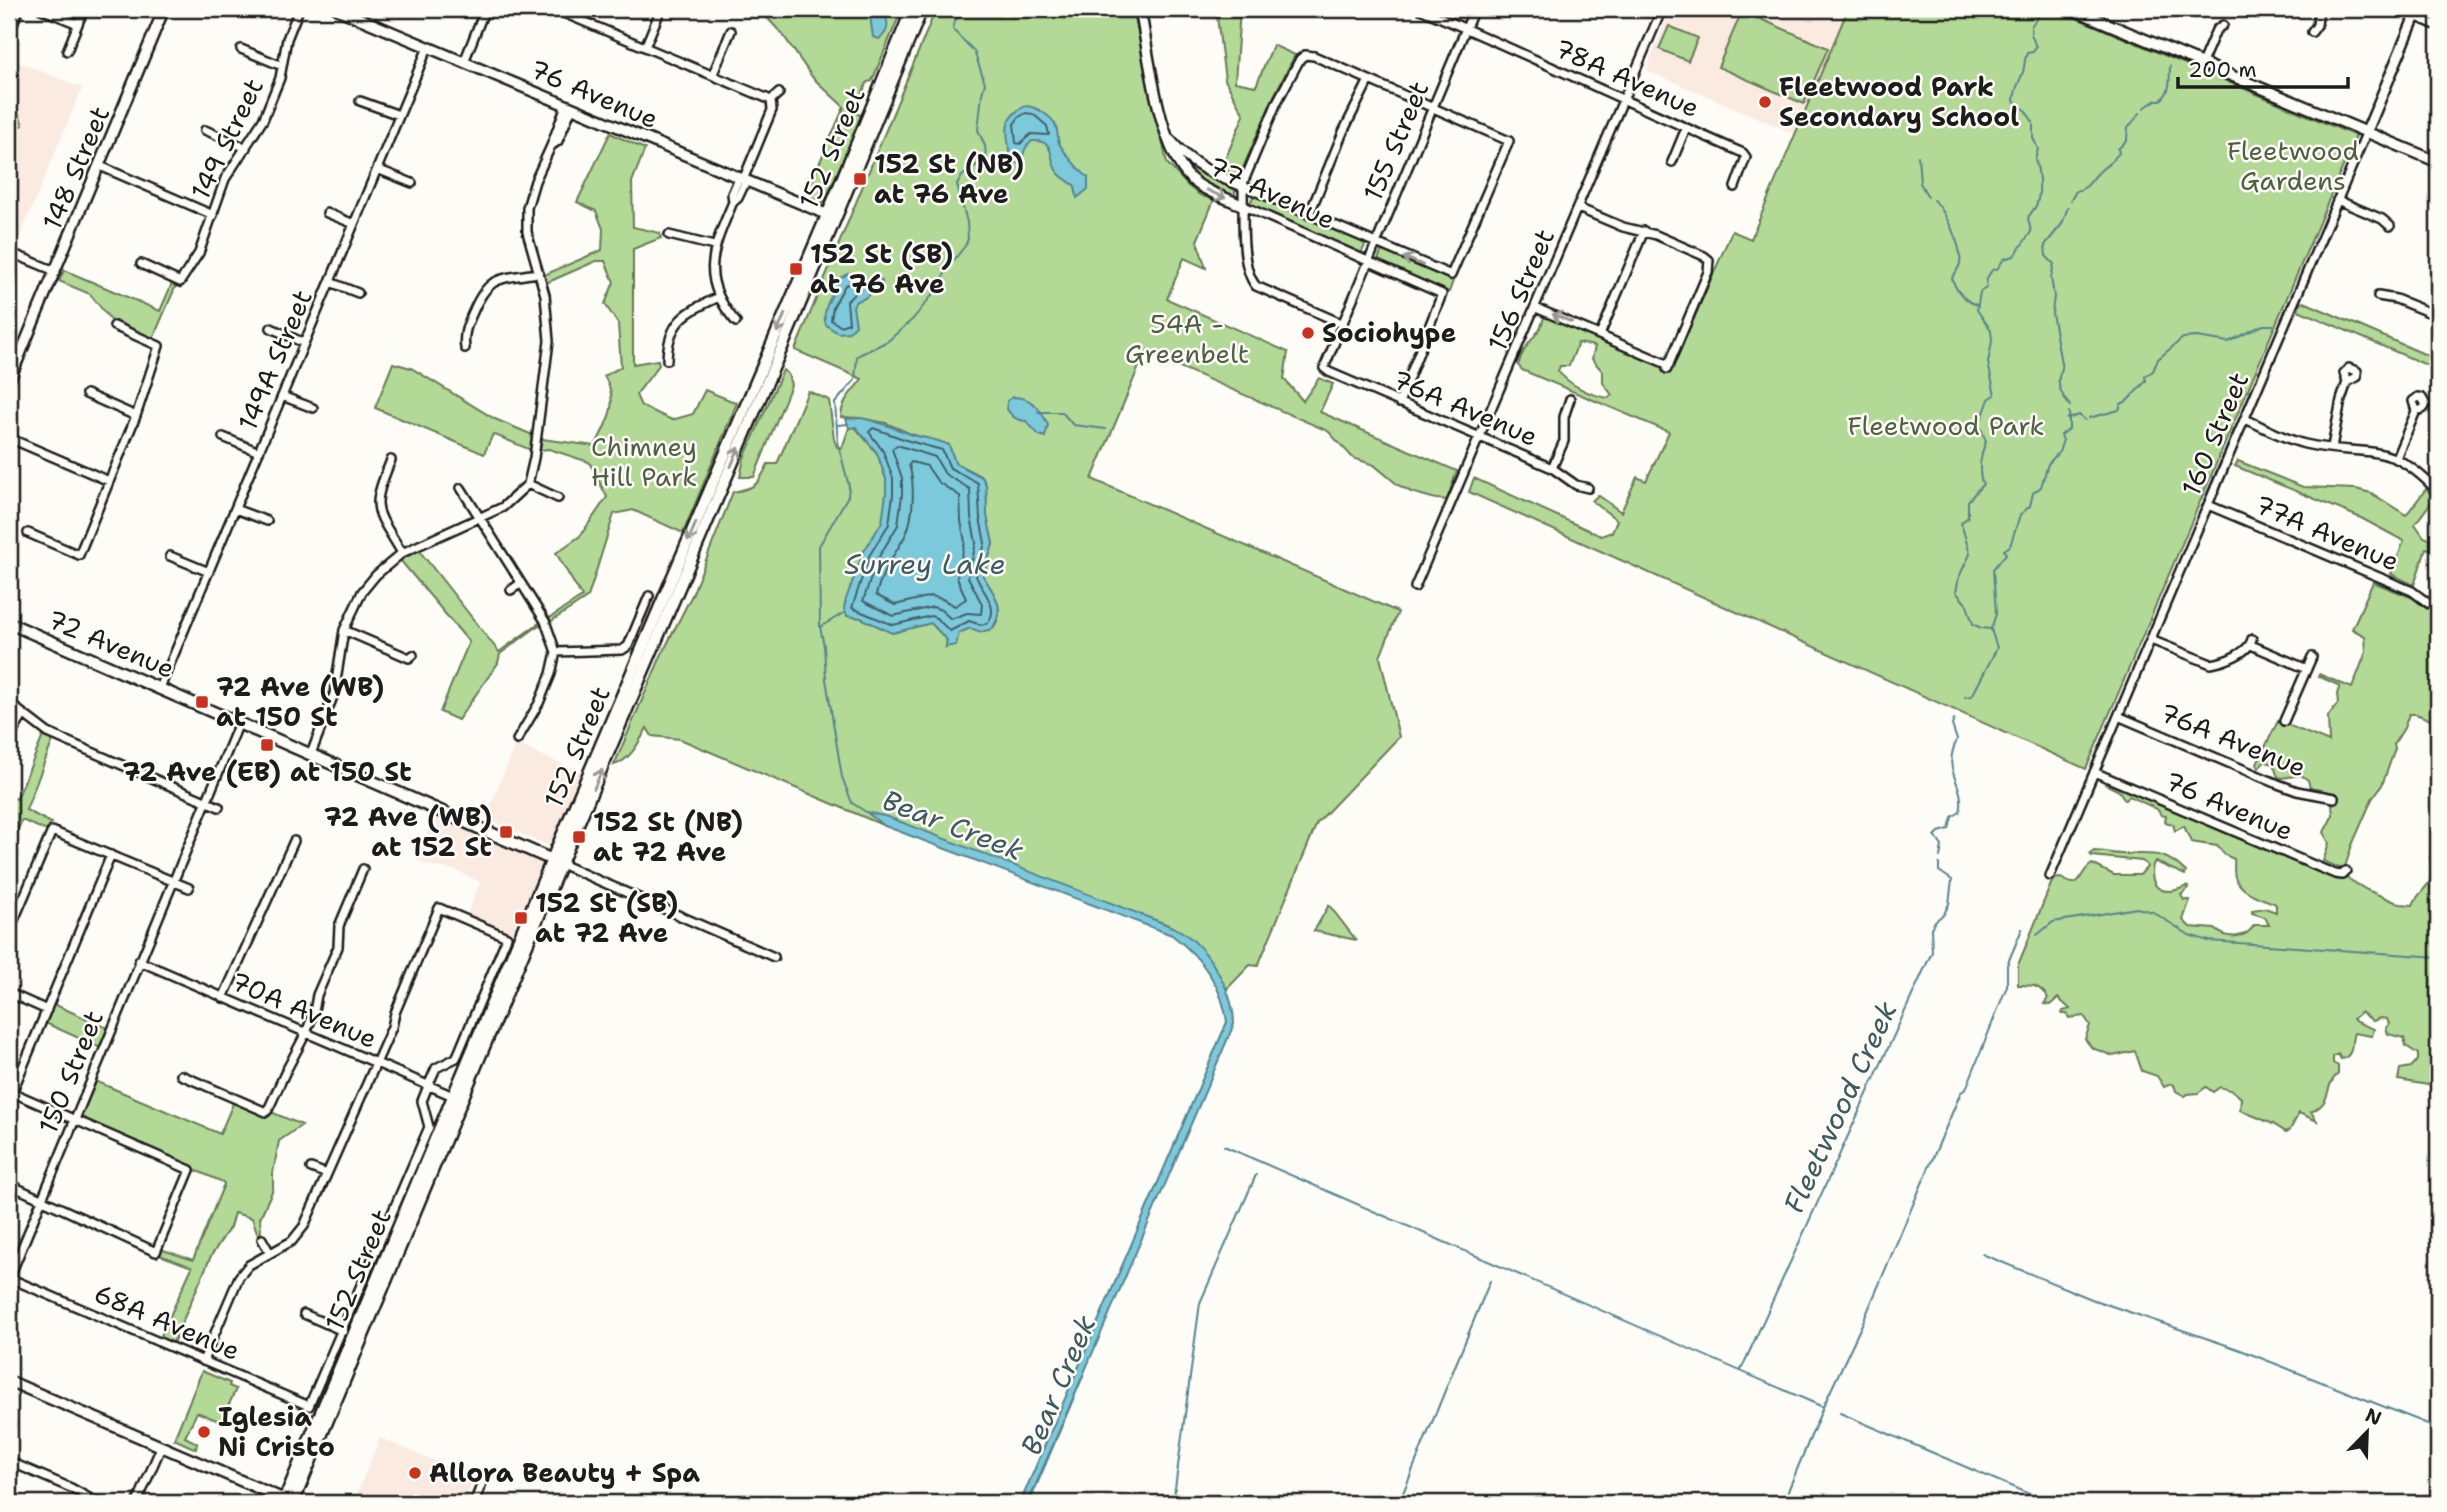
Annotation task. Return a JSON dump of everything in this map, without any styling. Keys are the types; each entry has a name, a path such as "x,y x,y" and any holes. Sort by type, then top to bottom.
{"main road":[{"name":"152 Street","path":"831,217 912,9"},
{"name":"152 Street","path":"289,1502 453,1096 922,9"},
{"name":"72 Avenue","path":"9,623 556,861"},
{"name":"152 Street","path":"289,1502 445,1140 556,861"},
{"path":"445,1140 446,1127 455,1102 453,1096"}],"street":[{"path":"12,26 19,9"},
{"path":"41,9 78,24"},
{"path":"67,51 84,9"},
{"name":"148 Street","path":"9,381 164,9"},
{"name":"149 Street","path":"141,264 180,282 199,253 225,179 263,120 280,78 287,39 299,9"},
{"name":"76 Avenue","path":"337,9 831,217"},
{"path":"464,62 485,9"},
{"path":"554,9 771,100"},
{"path":"576,18 580,9"},
{"path":"645,47 661,9"},
{"path":"1140,9 1166,136"},
{"name":"78A Avenue","path":"1420,9 1743,153 1746,157 1745,163 1735,187"},
{"name":"155 Street","path":"1324,368 1474,9"},
{"name":"156 Street","path":"1415,587 1662,9"},
{"path":"2072,9 2438,162"},
{"path":"2312,32 2317,25 2319,9"},
{"path":"2398,9 2417,12 2438,26"},
{"name":"160 Street","path":"2050,876 2417,12"},
{"path":"2202,63 2216,30 2223,25"},
{"path":"713,74 731,32"},
{"name":"149A Street","path":"160,688 428,47"},
{"path":"241,49 282,66"},
{"path":"1343,324 1261,289 1253,282 1246,256 1244,181 1280,97 1299,60 1307,55 1432,107"},
{"path":"1309,215 1343,132 1369,80"},
{"path":"771,100 779,93"},
{"path":"736,322 717,298 712,268 714,246 733,202 732,194 743,179 772,110 771,100"},
{"path":"360,101 399,115"},
{"path":"311,754 334,694 344,631 362,592 376,575 402,553 503,507 528,484 534,458 549,341 545,295 527,232 527,208 534,181 569,106"},
{"name":"77 Avenue","path":"1166,136 1198,167 1451,275 1509,141 1432,107"},
{"path":"1672,162 1686,128"},
{"path":"205,130 246,148"},
{"name":"77 Avenue","path":"1166,136 1176,160 1192,179 1208,191 1442,294 1399,403"},
{"path":"100,166 213,215"},
{"path":"377,169 412,183"},
{"path":"2337,200 2382,219 2390,226"},
{"path":"1536,308 1668,367 1708,272 1709,262 1704,256 1578,208"},
{"path":"327,213 354,224"},
{"path":"1600,335 1644,231"},
{"path":"669,234 714,246"},
{"path":"9,251 55,271"},
{"path":"465,348 463,334 484,289 497,281 538,274"},
{"path":"330,282 358,293"},
{"path":"2378,296 2396,299 2437,313"},
{"path":"667,360 668,344 678,322 690,311 717,298"},
{"path":"28,533 79,555 136,416 159,346 114,326"},
{"path":"271,328 304,343"},
{"name":"76A Avenue","path":"1324,368 1552,468 1576,485 1588,488"},
{"path":"2332,447 2347,383"},
{"path":"86,394 136,416"},
{"path":"282,396 313,408"},
{"path":"1552,468 1564,441 1564,417 1570,399"},
{"path":"2396,458 2416,411"},
{"path":"2245,419 2299,442 2376,452 2396,458 2414,469 2438,492"},
{"path":"223,437 259,452"},
{"path":"9,438 109,481"},
{"path":"391,460 377,496 377,505 379,514 402,553"},
{"path":"528,484 558,498"},
{"path":"461,488 545,621 556,652 543,693 517,740"},
{"name":"77A Avenue","path":"2208,505 2412,591 2428,603"},
{"path":"235,509 267,521"},
{"path":"170,556 209,572"},
{"path":"511,590 521,583"},
{"path":"556,652 622,650 628,646 649,596"},
{"path":"344,631 409,658 413,655"},
{"path":"2151,640 2211,664 2246,650 2251,642 2306,668"},
{"path":"2284,720 2312,657"},
{"path":"9,703 48,733 219,807"},
{"path":"9,744 23,716"},
{"name":"76A Avenue","path":"2118,716 2278,784 2297,791 2334,798"},
{"name":"150 Street","path":"9,1278 239,723"},
{"name":"76 Avenue","path":"2094,772 2335,873 2342,875 2346,871"},
{"path":"9,932 52,831 189,888"},
{"path":"223,998 294,841"},
{"path":"9,1181 42,1200 156,1252 190,1170 10,1092 111,855"},
{"name":"72 Avenue","path":"556,861 774,957"},
{"path":"181,1076 268,1111 306,1033 317,995 338,947 338,926 363,869"},
{"path":"203,1361 239,1277 249,1265 292,1241 304,1226 392,1027 395,1013 439,908 507,937 456,1058 436,1068 428,1086 422,1101 429,1126 343,1331 304,1314"},
{"name":"70A Avenue","path":"139,961 453,1096"},
{"path":"9,993 47,1010"},
{"path":"312,1168 327,1174"},
{"path":"262,1239 270,1253"},
{"name":"68A Avenue","path":"9,1278 309,1406 343,1331"},
{"path":"9,1381 289,1502"},
{"path":"136,1503 161,1447"},
{"path":"9,1479 15,1465 71,1488 98,1503"},
{"path":"474,1503 486,1473"}],"shaded area":[{"name":"Fleetwood Park Secondary School","path":"1671,9 1848,9 1795,134 1646,70"},
{"path":"9,58 82,88 16,246 9,243"},
{"path":"516,744 582,773 549,846 485,818"},
{"path":"435,814 543,863 509,935 467,915 480,882 455,870 430,866 416,860"},
{"path":"380,1438 474,1478 464,1503 353,1503"}],"green space":[{"path":"759,9 902,9 872,81 867,82 857,107 849,109 862,116 824,203 805,196 844,107 813,78 783,35"},
{"name":"54A - Greenbelt","path":"936,9 1133,9 1167,163 1188,186 1200,195 1214,200 1197,241 1206,268 1184,258 1167,299 1288,352 1284,379 1303,401 1319,378 1333,384 1320,412 1457,471 1447,500 1411,492 1374,465 1353,458 1328,431 1145,352 1092,479 1398,612 1380,657 1399,737 1317,823 1258,966 1250,965 1227,989 1195,945 1168,925 868,813 885,826 680,739 652,736 647,728 625,760 614,765 661,656 692,595 733,492 752,487 759,481 768,464 777,464 808,391 829,400 837,447 842,448 849,428 855,427 877,453 886,479 883,523 863,553 861,618 892,633 931,623 947,640 946,646 959,633 970,628 981,632 993,629 997,621 999,608 983,576 993,544 987,516 986,485 982,477 955,463 949,445 911,434 886,423 841,417 845,401 862,379 795,350"},
{"path":"1216,9 1240,9 1235,82 1256,86 1273,45 1295,55 1239,177 1221,169 1244,115 1225,80"},
{"name":"Fleetwood Park","path":"1848,9 2055,9 2356,136 2086,769 1469,492 1474,478 1601,536 1612,532 1617,520 1592,501 1598,495 1621,512 1637,477 1646,481 1669,432 1522,370 1518,365 1522,355 1540,328 1545,314 1659,363 1663,371 1670,374 1732,231 1751,239","holes":["1578,343 1595,346 1592,359 1603,372 1603,383 1612,395 1608,398 1580,389 1558,371 1560,366 1569,366"]},
{"path":"1742,11 1828,48 1804,104 1718,67"},
{"path":"1669,26 1698,38 1688,61 1659,49"},
{"path":"9,89 23,125 9,131"},
{"name":"Chimney Hill Park","path":"610,133 645,149 632,182 633,227 660,233 661,238 633,249 633,364 658,360 659,365 636,395 641,406 672,420 693,414 705,390 737,403 683,533 633,510 614,514 588,597 550,622 542,623 500,654 498,663 458,720 440,712 469,642 400,560 418,549 499,652 542,621 582,597 556,553 580,536 607,497 589,462 549,449 533,451 493,434 484,454 375,408 393,363 411,368 495,419 542,439 595,446 608,420 612,403 609,385 604,376 621,367 618,324 605,304 614,282 605,261 596,261 546,283 544,275 602,250 603,229 596,211 577,202"},
{"path":"1173,149 1200,170 1235,186 1235,200 1193,177"},
{"path":"1254,194 1366,243 1361,254 1249,206"},
{"path":"1382,250 1453,281 1449,292 1377,262"},
{"path":"64,270 160,311 173,281 177,283 152,341 113,323 90,294 59,281"},
{"path":"2304,302 2438,360 2438,370 2298,310 2300,303"},
{"path":"783,370 788,374 791,385 754,477 740,477 744,458"},
{"path":"2238,461 2303,487 2356,489 2371,493 2406,515 2426,489 2435,497 2415,524 2424,537 2438,542 2438,552 2426,548 2414,585 2391,574 2404,541 2361,518 2235,466"},
{"path":"2373,582 2413,598 2427,609 2438,606 2438,723 2409,714 2394,744 2395,749 2382,785 2372,799 2344,870 2323,861 2329,844 2324,832 2333,815 2332,805 2337,795 2310,788 2308,780 2301,775 2278,777 2273,764 2264,761 2259,768 2257,763 2278,721 2329,742 2328,716 2338,703 2340,686 2318,676 2319,674 2352,688 2366,652 2365,636 2352,629"},
{"path":"43,736 53,740 26,810 51,823 47,831 22,820 9,850 9,796 17,799"},
{"path":"2107,782 2245,838 2331,877 2342,880 2347,878 2400,904 2413,905 2433,874 2430,857 2432,851 2438,852 2438,1086 2398,1080 2400,1069 2411,1067 2418,1060 2418,1054 2406,1046 2404,1038 2388,1034 2387,1019 2373,1021 2361,1012 2353,1019 2374,1029 2372,1036 2354,1033 2348,1055 2341,1059 2338,1054 2333,1057 2333,1063 2338,1066 2338,1074 2333,1079 2323,1104 2311,1112 2317,1121 2299,1113 2290,1130 2286,1132 2240,1110 2241,1098 2233,1091 2220,1087 2213,1092 2206,1087 2198,1093 2185,1096 2176,1091 2174,1085 2164,1087 2157,1076 2142,1071 2135,1051 2113,1056 2092,1048 2085,1039 2090,1025 2084,1016 2069,1018 2067,1014 2062,1014 2070,1009 2058,998 2050,1005 2044,1004 2048,998 2041,990 2031,985 2018,985 2018,965 2053,879 2077,882 2092,864 2114,875 2140,875 2147,867 2142,861 2092,856 2090,854 2094,851 2163,856 2178,865 2186,872 2185,875 2156,862 2153,864 2153,881 2156,886 2166,891 2187,886 2189,888 2181,895 2184,900 2190,900 2183,920 2190,927 2215,929 2225,935 2236,936 2246,933 2254,925 2269,925 2265,917 2252,913 2252,910 2265,908 2276,912 2274,903 2241,887 2234,875 2234,859 2225,855 2217,846 2191,842 2184,826 2175,831 2173,824 2165,822 2166,816 2161,815 2157,809 2129,796 2125,800 2119,791 2105,784"},
{"path":"1329,905 1356,940 1314,931"},
{"path":"51,1003 110,1029 101,1048 43,1022"},
{"path":"93,1080 220,1134 234,1101 269,1116 271,1112 302,1125 279,1141 273,1189 260,1218 261,1232 258,1235 252,1218 234,1213 230,1227 211,1256 173,1343 160,1338 192,1267 157,1254 160,1249 193,1260 224,1184 76,1119"},
{"path":"202,1371 230,1383 229,1386 236,1389 221,1422 197,1412 185,1437 197,1443 196,1449 174,1439"}],"water":[{"path":"826,9 880,9 887,20 887,28 879,39 873,37 870,16 864,12 833,15"},
{"path":"1025,106 1038,110 1051,119 1056,126 1061,147 1088,177 1088,189 1077,198 1075,186 1058,172 1045,143 1032,141 1026,147 1020,163 1015,163 1011,158 1008,123 1014,114"},
{"path":"848,274 859,280 877,276 882,281 882,286 856,301 853,306 856,325 849,332 838,333 826,325 825,313 840,278"},
{"path":"1013,397 1030,401 1038,409 1048,425 1045,437 1039,435 1026,421 1017,419 1007,409 1007,401"},
{"name":"Surrey Lake","path":"860,418 949,445 955,463 982,477 986,485 987,516 993,544 983,576 995,596 998,608 992,629 981,632 970,628 959,633 956,645 946,647 947,640 931,623 892,633 861,618 847,616 844,609 846,599 863,553 882,522 886,494 886,479 877,453 856,427 849,428 846,419"},
{"path":"866,812 888,817 1178,930 1197,944 1213,964 1226,988 1233,1012 1234,1024 1028,1503 1020,1503 1227,1022 1224,1008 1215,984 1201,962 1172,935 885,826"}],"waterway":[{"name":"Bear Creek","path":"866,812 852,803 842,777 820,627 819,546 848,496 849,486 838,444 835,403 855,380 857,356 888,341 913,319 933,294 968,239 967,222 957,185 962,176 986,158 985,146 978,130 985,83 974,51 954,31 953,25 957,18 975,9"},
{"name":"Fleetwood Creek","path":"1982,419 1989,399 1995,395 1988,363 1991,330 1977,310 1980,292 1986,288 1987,278 1992,270 1997,269 2004,259 2014,256 2031,232 2028,218 2038,198 2039,181 2035,160 2038,149 2033,138 2033,122 2025,110 2014,101 2027,53 2033,52 2036,47 2031,26 2041,13"},
{"path":"2144,108 2156,100 2161,100 2167,92 2170,66"},
{"path":"2071,200 2076,191 2086,186 2116,157 2118,149 2127,140 2128,128 2140,113"},
{"path":"1918,156 1920,183 1928,197"},
{"path":"1933,200 1947,219 1959,248 1960,263 1952,278 1953,282 1965,298 1977,305"},
{"path":"2068,207 2062,224 2045,245 2046,256 2054,264 2051,278 2054,296 2052,313 2062,369 2059,384 2061,393 2070,406"},
{"path":"2089,418 2119,410 2121,404 2146,381 2145,376 2153,371 2158,359 2183,338 2197,337 2228,342 2263,325 2273,325"},
{"path":"2204,500 2274,338"},
{"path":"1038,412 1062,412 1073,425 1106,429"},
{"path":"1991,629 1996,614 1993,569 2006,554 2004,550 2010,546 2020,515 2030,506 2033,493 2041,487 2048,464 2059,452 2063,440 2061,435 2069,429 2069,412"},
{"path":"2067,419 2079,415 2085,420"},
{"path":"838,425 848,424"},
{"name":"Fleetwood Creek","path":"1965,697 1972,696 1997,648 1991,629 1973,624 1967,605 1956,592 1959,577 1970,554 1961,523 1968,517 1968,501 1983,484 1980,462 1986,441 1980,426"},
{"path":"822,626 845,612"},
{"name":"Fleetwood Creek","path":"1940,857 1942,846 1935,836 1949,829 1952,817 1960,812 1960,793 1951,762 1957,740 1952,725 1954,720"},
{"name":"Fleetwood Creek","path":"1741,1370 1932,952 1931,928 1949,904 1952,880 1939,871 1939,864"},
{"path":"2037,935 2053,922 2137,908 2153,912 2189,935 2209,941 2438,957"},
{"path":"1823,1407 1863,1322 1961,1092 1966,1089 2007,986 2007,965 2022,929"},
{"path":"1224,1146 1823,1407 1783,1503"},
{"path":"1173,1503 1200,1303 1256,1175"},
{"path":"1982,1254 2094,1300 2238,1349 2438,1428"},
{"path":"1399,1503 1490,1281"},
{"name":"Bear Creek","path":"1029,1503 1083,1376"},
{"path":"1840,1413 2050,1503"}],"place":[{"name":"Fleetwood Park Secondary School","path":"1765,102"},
{"name":"152 St (NB) at 76 Ave","path":"860,179"},
{"name":"152 St (SB) at 76 Ave","path":"796,269"},
{"name":"Sociohype","path":"1308,333"},
{"name":"72 Ave (WB) at 150 St","path":"202,702"},
{"name":"72 Ave (EB) at 150 St","path":"267,745"},
{"name":"72 Ave (WB) at 152 St","path":"506,832"},
{"name":"152 St (NB) at 72 Ave","path":"579,837"},
{"name":"152 St (SB) at 72 Ave","path":"521,918"},
{"name":"Iglesia Ni Cristo","path":"204,1432"},
{"name":"Allora Beauty + Spa","path":"415,1473"}],"park label":[{"name":"Fleetwood Gardens","path":"2293,166"}]}
